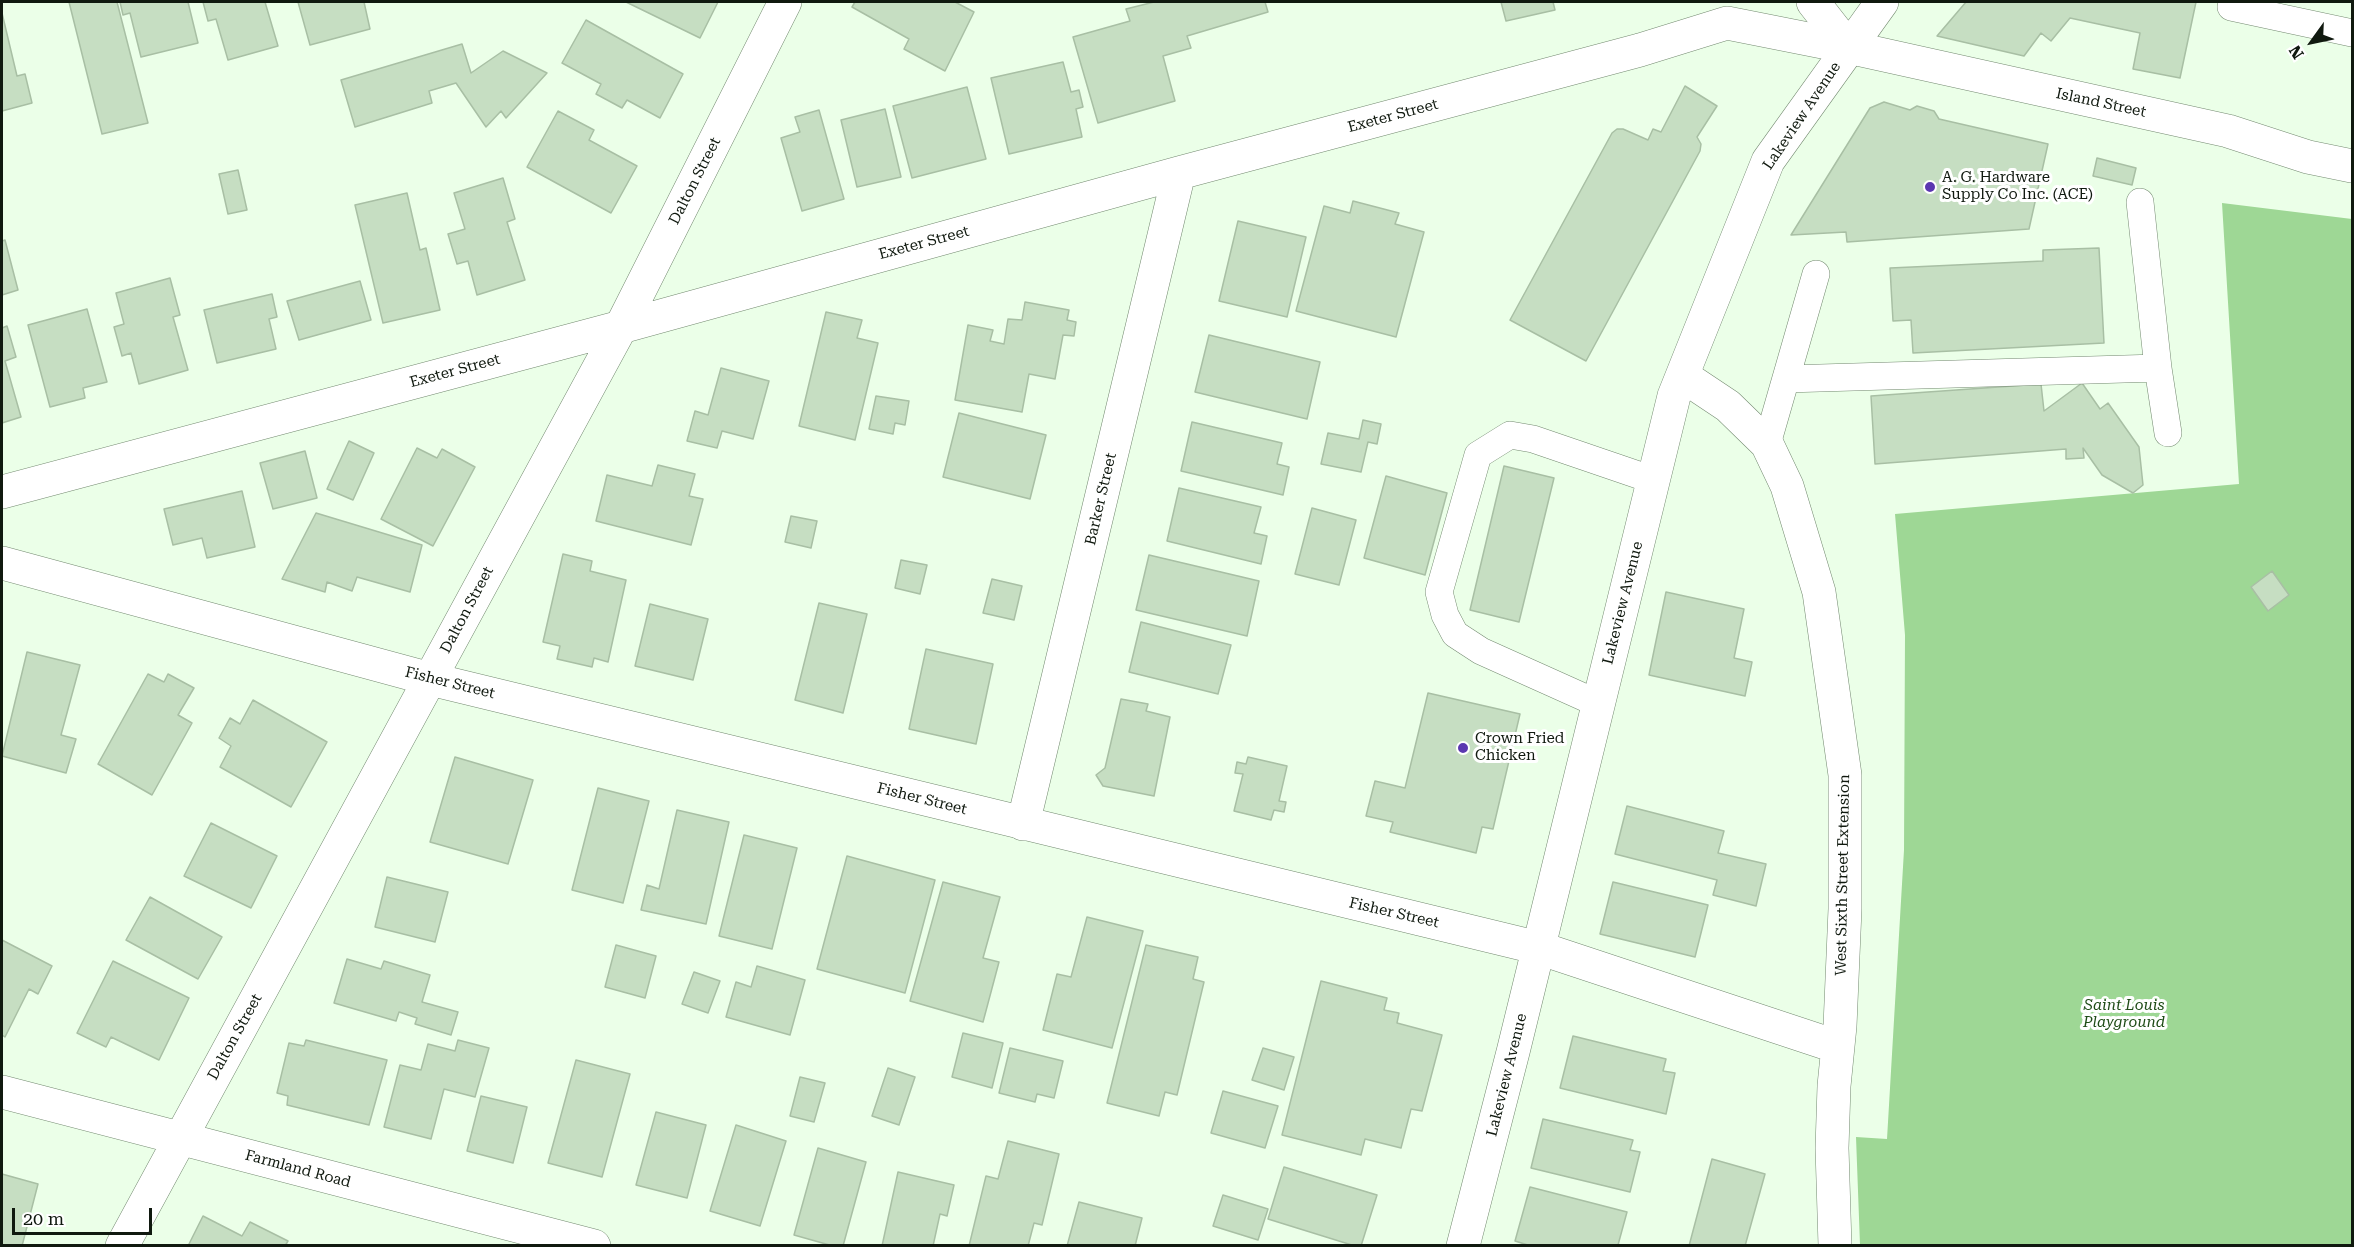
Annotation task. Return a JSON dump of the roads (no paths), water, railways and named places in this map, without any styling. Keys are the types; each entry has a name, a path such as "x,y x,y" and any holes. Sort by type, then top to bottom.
{"street":[{"name":"Dalton Street","path":"123,1245 621,327 785,2"},
{"path":"1813,2 1848,47"},
{"name":"Lakeview Avenue","path":"1463,1245 1539,948 1674,396 1768,161 1882,2"},
{"name":"Exeter Street","path":"2,492 621,327 1179,173 1640,50 1727,23 1848,47"},
{"name":"Island Street","path":"1848,47 2228,131 2308,157 2352,166"},
{"name":"Barker Street","path":"1023,824 1179,173"},
{"name":"West Sixth Street Extension","path":"1683,376 1728,406 1767,444 1787,486 1819,592 1845,774 1845,909 1832,1148 1835,1245"},
{"name":"Fisher Street","path":"2,563 430,679 1539,948 1838,1047"},
{"name":"Farmland Road","path":"2,1092 594,1245"}],"lane":[{"path":"2231,7 2352,33"},
{"path":"2140,202 2158,369 2168,433"},
{"path":"1767,444 1816,274"},
{"path":"1786,378 2158,369"},
{"path":"1599,704 1481,651 1455,634 1444,615 1438,592 1479,455 1510,435 1533,439 1653,480"}],"place":[{"name":"A. G. Hardware Supply Co Inc. (ACE)","path":"1930,187"},
{"name":"Crown Fried Chicken","path":"1463,748"}],"park label":[{"name":"Saint Louis Playground","path":"2124,1014"}]}
